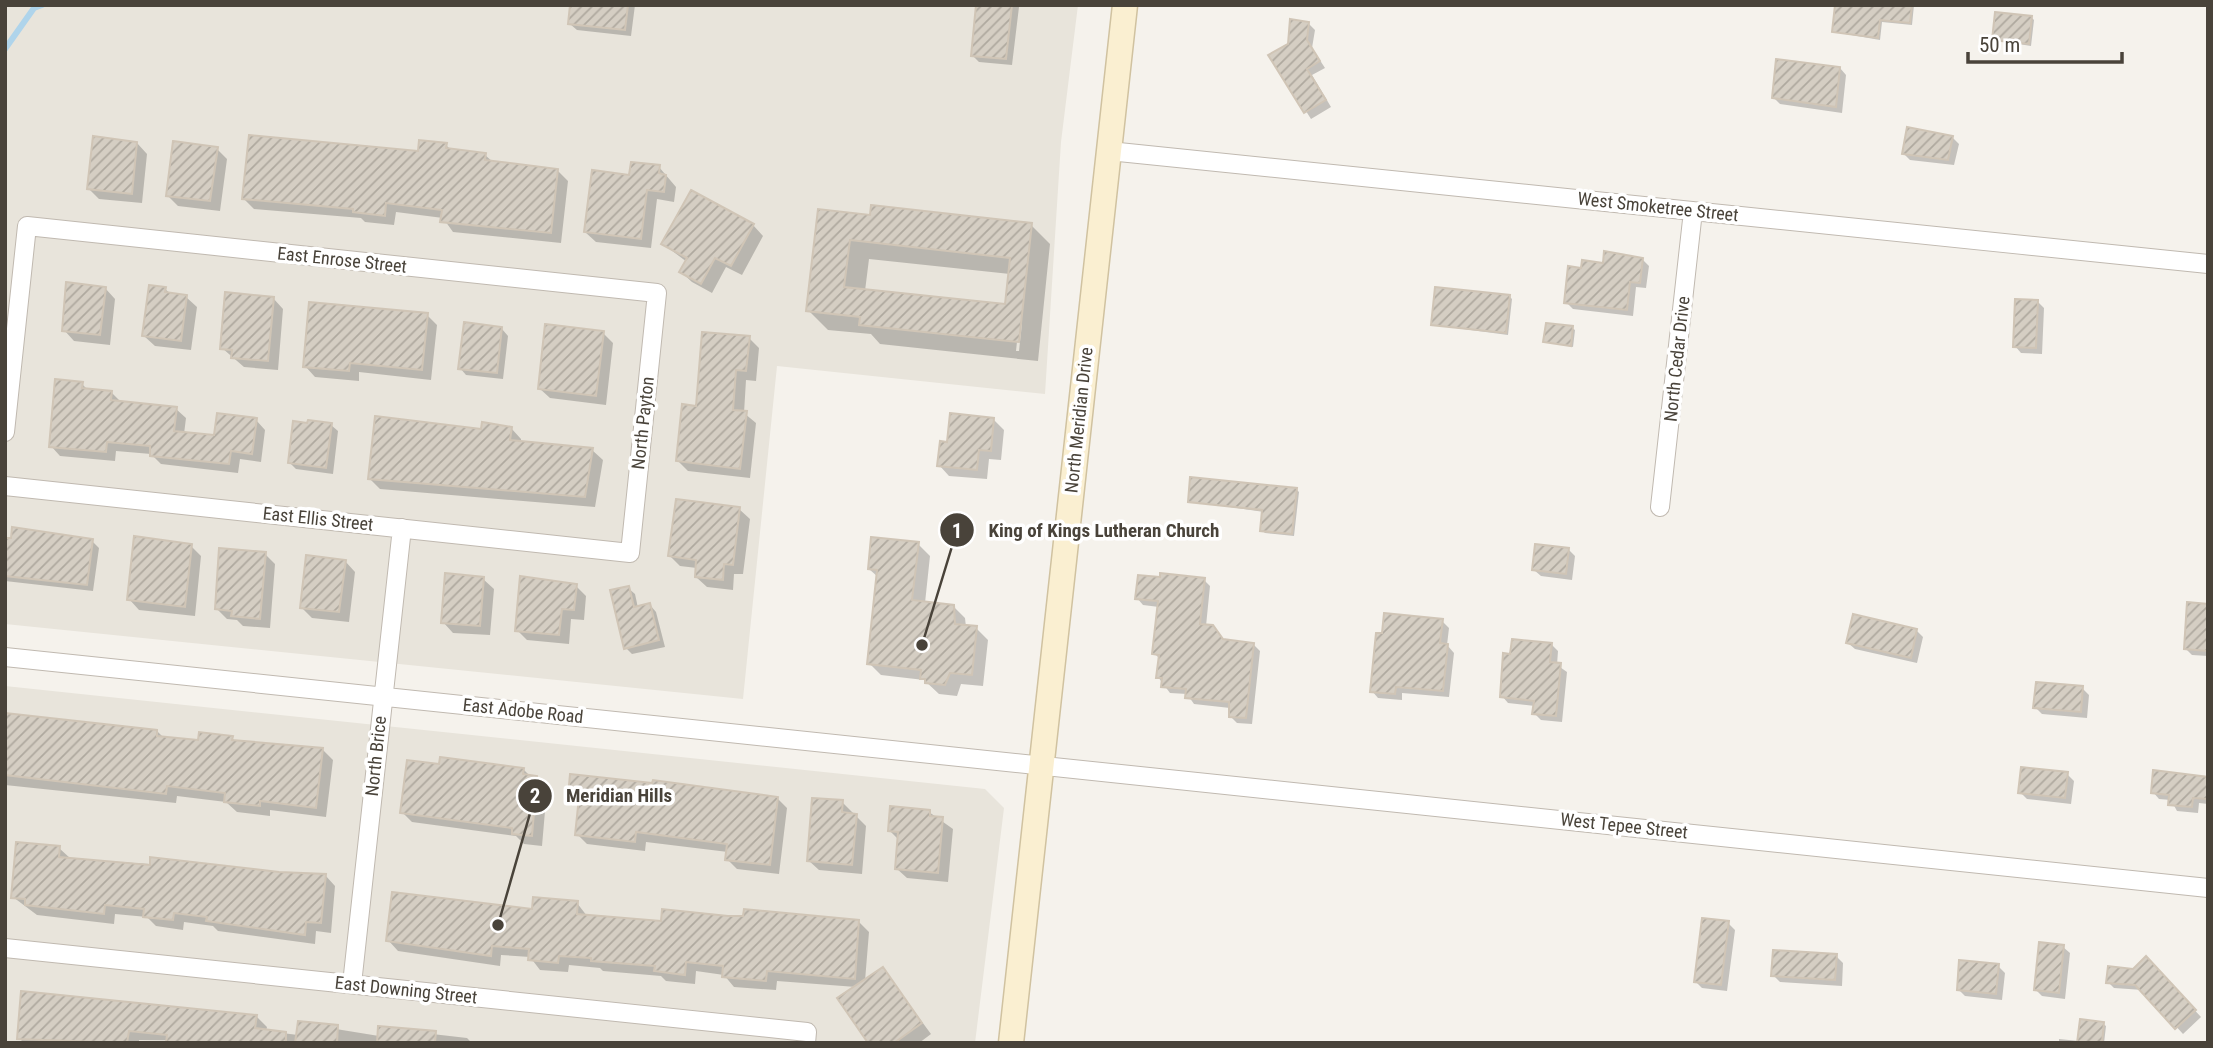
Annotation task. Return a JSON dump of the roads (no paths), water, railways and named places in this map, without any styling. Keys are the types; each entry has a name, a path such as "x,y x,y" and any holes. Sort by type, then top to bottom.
{"street":[{"name":"North Meridian Drive","path":"1011,1043 1125,5"},
{"name":"West Smoketree Street","path":"1109,151 2208,264"},
{"name":"North Cedar Drive","path":"1660,508 1693,211"},
{"name":"East Enrose Street","path":"5,432 27,226 657,293"},
{"name":"North Payton","path":"630,553 657,293"},
{"name":"East Ellis Street","path":"5,486 630,553"},
{"name":"North Brice","path":"352,984 402,528"},
{"name":"East Adobe Road","path":"5,657 1040,766"},
{"name":"West Tepee Street","path":"1040,766 2208,888"},
{"name":"East Downing Street","path":"5,948 352,984 806,1037"}],"waterway":[{"path":"5,49 34,8 42,5"}],"place":[{"name":"King of Kings Lutheran Church","path":"922,645"},
{"name":"Meridian Hills","path":"498,925"}]}
